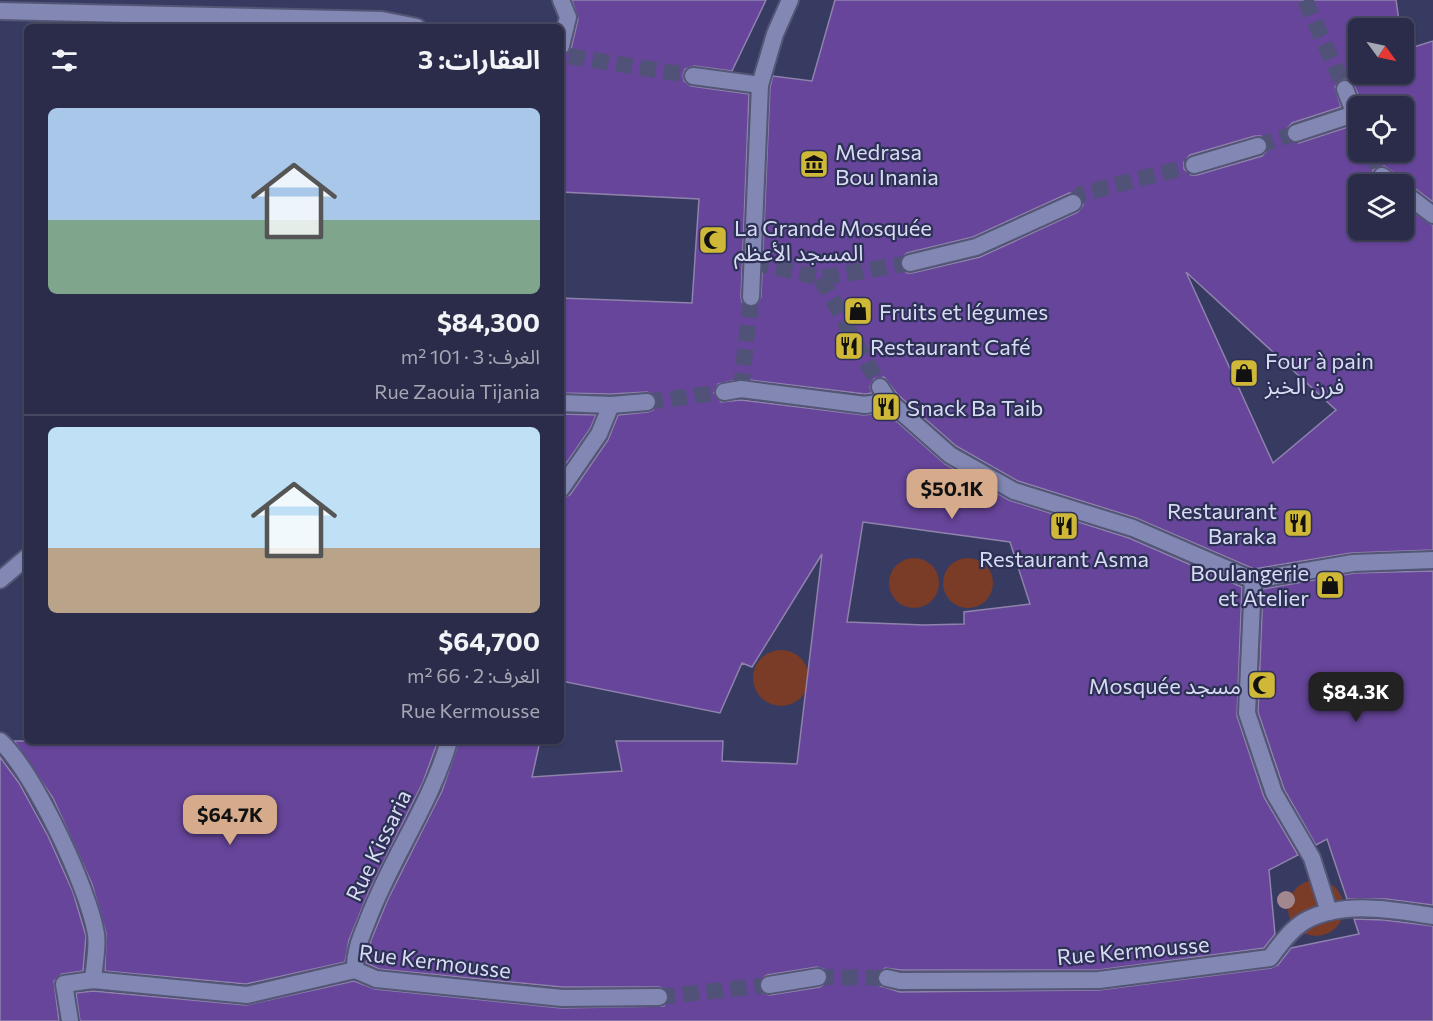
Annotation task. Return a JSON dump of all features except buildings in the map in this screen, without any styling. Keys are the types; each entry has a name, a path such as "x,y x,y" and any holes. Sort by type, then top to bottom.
{"street":[{"path":"561,0 568,17 564,52"},
{"path":"752,297 760,85 775,34 790,0"},
{"path":"0,11 382,20 402,24"},
{"path":"693,76 760,85"},
{"path":"1345,88 1348,96"},
{"path":"1296,133 1348,121"},
{"path":"1194,165 1258,146"},
{"path":"1414,201 1433,215"},
{"path":"910,263 976,248 1073,203"},
{"path":"724,392 741,389 865,405 884,394 950,455 1014,492 1133,528 1253,580 1353,563 1433,560"},
{"path":"564,403 611,405 647,402"},
{"path":"564,485 599,434 611,405"},
{"path":"0,580 24,560"},
{"path":"1253,580 1247,713 1274,793 1312,858 1329,912"},
{"path":"0,741 12,752 39,795 85,896 96,936 93,980"},
{"name":"Rue Kissaria","path":"355,970 354,955 375,900 441,768 448,744"},
{"name":"Rue Kermousse","path":"887,978 900,981 1099,980 1270,958 1303,922 1329,912 1380,908 1433,916"},
{"name":"Rue Kermousse","path":"70,1021 64,984 93,980 247,995 355,970 376,979 562,998 659,997"},
{"path":"769,985 818,977"}],"shaded area":[{"path":"909,558 919,558 932,565 939,578 939,588 932,601 919,608 909,608 900,604 893,597 889,588 889,578 893,569 900,562"},
{"path":"963,558 973,558 986,565 993,578 993,588 986,601 973,608 963,608 954,604 947,597 943,588 943,578 947,569 954,562"},
{"path":"781,650 792,652 801,658 807,667 809,678 807,689 801,698 792,704 781,706 770,704 761,698 755,689 753,678 755,667 761,658 770,652"},
{"path":"1311,880 1321,880 1336,888 1342,897 1344,908 1342,919 1336,928 1321,936 1311,936 1300,931 1293,924 1288,913 1288,903 1293,892 1300,885"}],"tunnel":[{"path":"1305,0 1345,89"},
{"path":"569,56 693,76"},
{"path":"1258,146 1296,133"},
{"path":"1376,162 1381,174"},
{"path":"1073,203 1081,194 1194,165"},
{"path":"753,262 821,278 910,263"},
{"path":"821,278 880,387"},
{"path":"741,389 751,297"},
{"path":"647,402 724,392"},
{"path":"818,977 887,978"},
{"path":"659,997 769,985"}],"place":[{"name":"Medrasa Bou Inania","path":"814,164"},
{"name":"La Grande Mosquée المسجد الأعظم","path":"713,240"},
{"name":"Fruits et légumes","path":"858,311"},
{"name":"Restaurant Café","path":"849,346"},
{"name":"Four à pain فرن الخبز","path":"1244,373"},
{"name":"Snack Ba Taib","path":"886,407"},
{"name":"Restaurant Baraka","path":"1298,523"},
{"name":"Restaurant Asma","path":"1064,526"},
{"name":"Boulangerie et Atelier","path":"1330,585"},
{"name":"Mosquée مسجد","path":"1262,685"}]}
